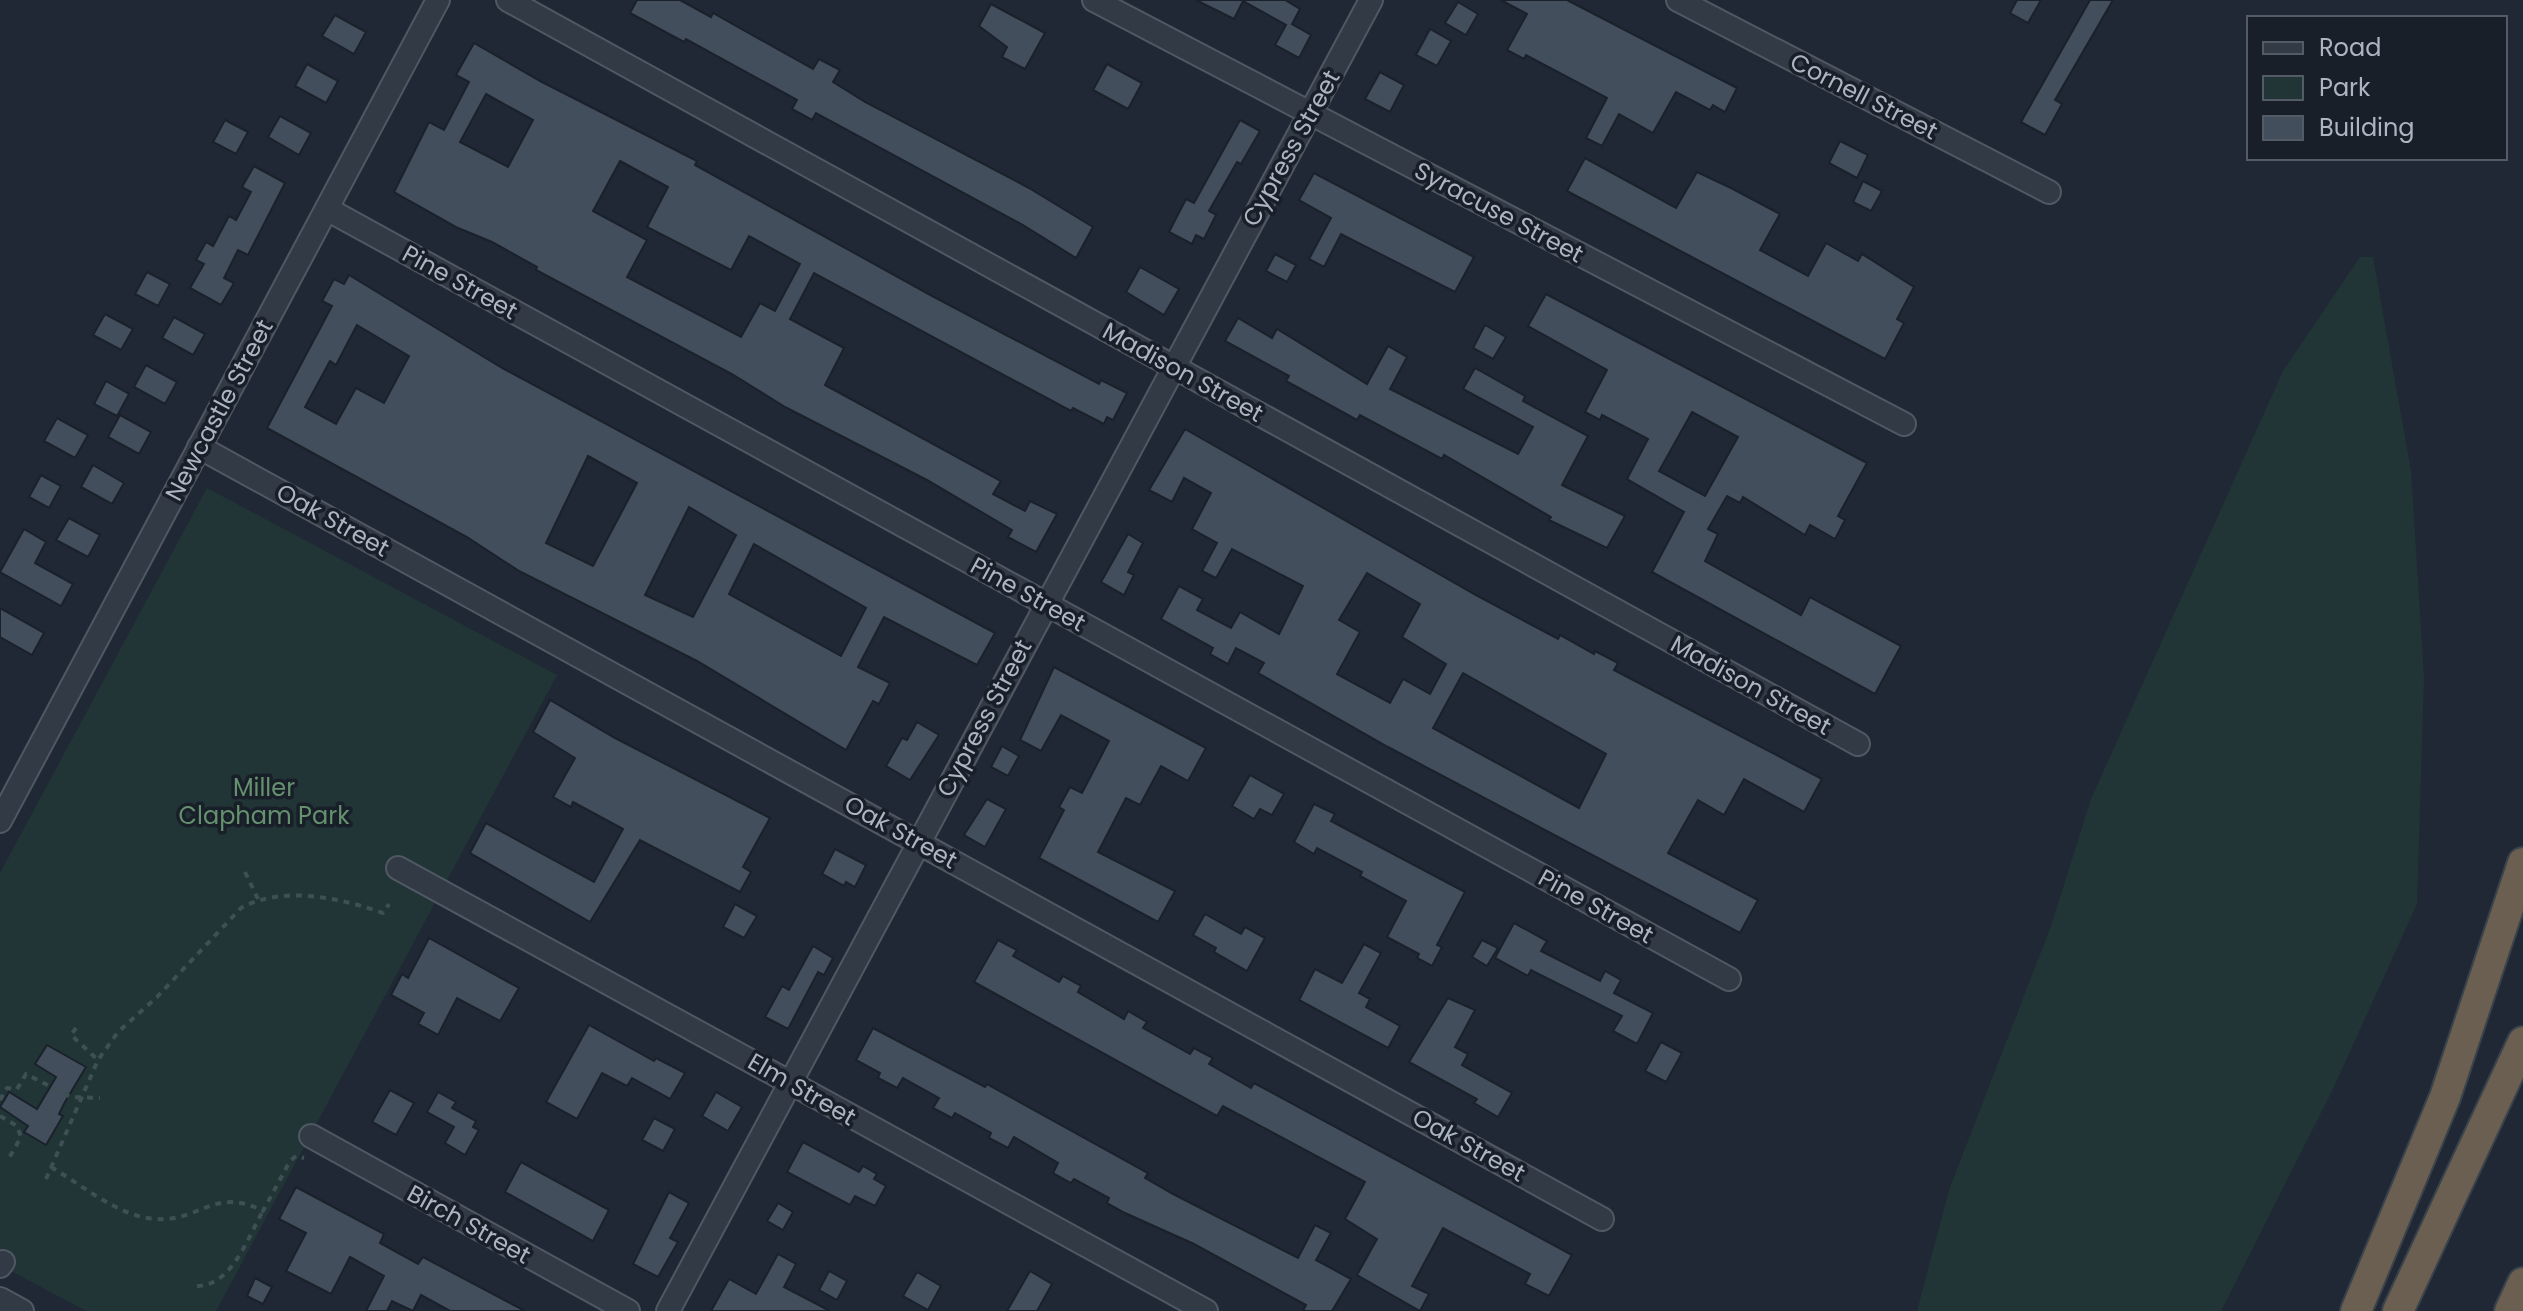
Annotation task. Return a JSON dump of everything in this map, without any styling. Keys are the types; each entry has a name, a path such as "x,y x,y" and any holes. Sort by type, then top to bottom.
{"highway":[{"path":"2356,1311 2445,1097 2523,863"},
{"path":"2398,1311 2523,1042"},
{"path":"2510,1311 2523,1283"}],"street":[{"name":"Newcastle Street","path":"0,821 438,0"},
{"name":"Madison Street","path":"508,0 1858,744"},
{"name":"Syracuse Street","path":"1094,0 1904,424"},
{"name":"Cypress Street","path":"668,1311 1371,0"},
{"name":"Cornell Street","path":"1678,0 2049,192"},
{"name":"Pine Street","path":"327,209 1729,979"},
{"name":"Oak Street","path":"199,447 1602,1219"},
{"name":"Elm Street","path":"398,868 1206,1311"},
{"name":"Birch Street","path":"307,1147 628,1311"},
{"path":"0,1299 22,1311"}],"path":[{"path":"245,872 258,899"},
{"path":"46,1179 98,1060 118,1032 157,997 241,908 258,899 313,897 352,902 383,913 389,904"},
{"path":"76,1028 71,1035 98,1060"},
{"path":"0,1100 7,1088 17,1089 26,1074 71,1097 100,1098"},
{"path":"0,1116 17,1126 21,1137 9,1158"},
{"path":"197,1286 210,1285 224,1277 290,1161 307,1147"},
{"path":"51,1167 142,1217 161,1220 230,1200 245,1201 263,1211"}],"green space":[{"path":"2360,257 2373,257 2411,471 2424,677 2417,904 2333,1089 2221,1311 1917,1311 1949,1190 2051,926 2091,799 2283,371"},
{"name":"Miller Clapham Park","path":"207,488 557,675 216,1311 86,1311 0,1265 0,873"}],"building":[{"path":"637,0 680,0 711,17 713,13 813,69 819,59 840,70 833,82 865,102 1029,188 1093,227 1076,258 1023,225 816,113 812,120 792,109 797,100 686,39 684,42 630,13"},
{"path":"1196,0 1285,0 1300,9 1292,24 1311,35 1299,58 1275,45 1286,25 1243,1 1234,19"},
{"path":"1501,0 1567,0 1737,88 1725,112 1713,105 1710,110 1676,92 1653,133 1619,114 1602,146 1586,138 1607,98 1526,55 1524,59 1507,50 1527,14"},
{"path":"2017,0 2041,0 2028,23 2010,13"},
{"path":"2090,0 2113,0 2055,100 2062,104 2045,135 2021,122"},
{"path":"1458,2 1478,14 1466,35 1445,23"},
{"path":"991,4 1045,33 1025,69 1002,57 1007,47 979,26"},
{"path":"335,15 366,32 354,54 322,36"},
{"path":"1430,29 1451,41 1437,66 1416,55"},
{"path":"474,43 542,82 697,161 695,165 934,297 1099,384 1101,380 1127,393 1113,420 1107,417 1104,424 1073,408 1071,411 814,273 790,319 844,348 825,385 1001,481 993,494 1025,511 1030,501 1057,514 1036,552 1008,537 1012,530 927,480 785,407 732,374 536,270 537,267 492,242 458,228 394,192 429,122 444,130 469,82 456,75","holes":["486,94 533,120 508,167 460,142","620,161 668,187 647,227 731,270 749,236 800,264 775,311 760,303 741,337 627,277 647,240 593,211"]},
{"path":"307,64 338,81 326,103 295,86"},
{"path":"1107,64 1142,83 1128,109 1093,90"},
{"path":"1380,72 1404,85 1390,112 1365,99"},
{"path":"280,116 311,133 299,155 268,137"},
{"path":"225,120 248,132 236,154 213,142"},
{"path":"1240,120 1260,131 1241,164 1237,162 1209,211 1216,215 1204,239 1196,235 1192,244 1169,232 1186,199 1194,203"},
{"path":"1840,141 1868,155 1857,178 1829,163"},
{"path":"1585,158 1676,208 1697,172 1731,188 1780,214 1760,250 1808,276 1826,243 1858,261 1862,254 1914,287 1897,319 1904,323 1885,359 1567,191"},
{"path":"254,166 285,183 248,255 238,250 224,278 234,283 221,305 190,288 204,264 196,260 206,242 213,246 229,216 236,220 251,192 242,187"},
{"path":"1314,173 1474,257 1455,292 1341,234 1324,267 1309,259 1331,218 1299,200"},
{"path":"1863,181 1882,191 1871,211 1853,202"},
{"path":"1275,254 1296,265 1287,282 1266,271"},
{"path":"1140,267 1179,289 1164,315 1126,292"},
{"path":"147,272 170,284 158,306 135,294"},
{"path":"349,275 502,368 995,633 977,665 884,617 858,667 890,683 879,704 873,701 846,750 697,661 519,571 467,537 267,428 332,306 322,301 334,279 344,284","holes":["357,325 409,356 384,403 356,388 336,424 305,407 330,361 336,365","588,456 637,483 593,566 546,543","689,507 736,535 693,617 645,595","754,544 866,608 841,656 729,594"]},
{"path":"1546,294 1867,463 1838,516 1845,520 1835,539 1810,525 1805,535 1743,497 1740,503 1727,496 1708,529 1718,534 1705,561 1801,615 1810,597 1901,646 1875,694 1652,572 1684,512 1627,479 1648,439 1602,415 1600,420 1585,412 1607,370 1528,326","holes":["1692,412 1738,437 1705,496 1659,471"]},
{"path":"105,314 133,329 121,350 93,335"},
{"path":"174,317 205,334 193,355 162,338"},
{"path":"1238,318 1272,338 1277,329 1367,384 1388,346 1407,357 1390,389 1518,454 1533,427 1463,389 1475,368 1525,396 1523,401 1588,436 1562,485 1625,516 1607,548 1549,520 1551,517 1444,455 1442,459 1360,415 1357,420 1286,381 1289,376 1225,341"},
{"path":"1485,325 1506,337 1493,359 1473,348"},
{"path":"146,365 177,382 165,404 134,387"},
{"path":"106,381 129,394 117,416 94,404"},
{"path":"120,415 151,432 139,454 108,437"},
{"path":"57,418 88,435 75,458 44,441"},
{"path":"1185,429 1476,595 1558,639 1560,635 1618,663 1614,670 1822,779 1804,812 1744,779 1724,815 1698,800 1668,853 1758,900 1740,933 1388,747 1258,673 1264,663 1236,648 1228,664 1210,654 1213,648 1161,619 1179,586 1203,599 1197,610 1231,628 1240,612 1279,634 1303,586 1232,549 1216,578 1202,571 1217,543 1192,529 1211,493 1184,478 1172,502 1149,490","holes":["1367,573 1420,604 1402,637 1446,664 1430,694 1403,679 1390,703 1337,674 1360,632 1339,620","1463,673 1606,754 1579,808 1433,728"]},
{"path":"93,465 124,483 112,504 81,487"},
{"path":"41,475 61,486 49,508 29,497"},
{"path":"69,518 100,535 88,557 56,540"},
{"path":"24,529 46,542 35,563 73,584 61,606 0,572"},
{"path":"1128,534 1143,543 1128,572 1134,575 1124,595 1101,582"},
{"path":"0,608 44,633 32,655 0,637"},
{"path":"1054,667 1206,748 1188,781 1161,766 1140,805 1126,798 1098,852 1175,891 1158,922 1039,858 1064,810 1059,807 1070,787 1082,793 1109,741 1061,715 1041,751 1020,740"},
{"path":"550,700 615,738 770,818 743,867 751,872 740,892 640,840 590,922 470,853 486,823 594,882 623,829 573,802 571,807 553,797 575,758 533,732"},
{"path":"917,722 939,735 910,780 886,766 902,738 907,740"},
{"path":"1002,746 1019,756 1008,776 991,767"},
{"path":"1250,775 1284,794 1272,815 1260,809 1254,819 1232,806"},
{"path":"987,799 1006,809 985,847 964,835"},
{"path":"1314,804 1335,814 1331,821 1465,892 1437,945 1442,947 1432,966 1417,958 1419,954 1387,937 1406,901 1360,876 1362,872 1317,848 1314,854 1294,842"},
{"path":"835,849 866,865 855,887 846,882 844,886 822,874"},
{"path":"735,904 757,916 744,938 723,927"},
{"path":"1205,914 1241,934 1245,927 1265,938 1247,971 1214,952 1216,948 1193,935"},
{"path":"1514,923 1547,941 1541,951 1600,981 1605,971 1621,980 1614,993 1653,1013 1637,1044 1613,1031 1622,1016 1531,970 1528,976 1495,958"},
{"path":"429,938 519,988 500,1021 457,998 438,1035 418,1024 424,1013 391,995 402,974 408,978"},
{"path":"998,940 1017,950 1013,956 1059,982 1063,976 1081,986 1078,992 1124,1019 1128,1011 1147,1022 1143,1028 1190,1054 1194,1048 1213,1058 1209,1064 1251,1088 1254,1083 1572,1255 1549,1296 1525,1284 1530,1274 1443,1228 1412,1286 1429,1294 1420,1311 1357,1275 1377,1239 1345,1219 1365,1182 1223,1106 1217,1116 974,982"},
{"path":"1482,940 1498,948 1487,966 1472,957"},
{"path":"1364,944 1381,953 1359,993 1370,999 1366,1007 1400,1026 1388,1048 1299,1000 1315,969 1342,983"},
{"path":"813,946 833,958 824,975 818,972 788,1029 765,1017 782,986 789,990"},
{"path":"1448,998 1475,1010 1455,1047 1468,1054 1462,1065 1512,1093 1498,1117 1474,1103 1477,1099 1409,1062"},
{"path":"589,1025 654,1061 656,1058 685,1073 670,1099 632,1078 627,1086 602,1073 577,1119 546,1102"},
{"path":"873,1028 985,1087 987,1084 1148,1173 1145,1178 1173,1194 1298,1258 1315,1225 1331,1233 1316,1260 1351,1279 1332,1311 1303,1311 1306,1305 1194,1244 1125,1213 1107,1203 1109,1198 1074,1179 1071,1183 1053,1173 1058,1163 1014,1137 1008,1148 989,1138 991,1133 955,1113 952,1118 933,1108 939,1098 903,1078 897,1088 878,1078 880,1073 856,1060"},
{"path":"1661,1042 1682,1053 1666,1082 1645,1071"},
{"path":"47,1045 86,1067 65,1102 59,1114 63,1116 46,1145 24,1132 28,1126 0,1107 9,1092 37,1109 56,1077 35,1064"},
{"path":"390,1090 414,1103 396,1135 372,1122"},
{"path":"438,1092 456,1102 452,1108 476,1121 473,1127 479,1130 465,1155 445,1143 454,1127 427,1112"},
{"path":"716,1092 742,1107 728,1131 702,1116"},
{"path":"654,1118 675,1129 663,1151 642,1140"},
{"path":"803,1142 859,1172 863,1166 877,1174 874,1179 886,1186 875,1206 855,1196 850,1205 787,1172"},
{"path":"521,1162 609,1210 593,1241 505,1192"},
{"path":"296,1187 384,1234 380,1243 418,1264 423,1257 525,1311 450,1311 421,1295 413,1311 392,1301 387,1311 366,1311 384,1276 350,1257 331,1294 286,1271 306,1233 279,1219"},
{"path":"669,1192 689,1203 670,1238 678,1242 658,1277 633,1264"},
{"path":"778,1203 793,1212 783,1230 767,1221"},
{"path":"778,1254 796,1264 784,1287 830,1311 711,1311 729,1279 756,1294"},
{"path":"829,1271 847,1281 837,1300 819,1290"},
{"path":"1030,1271 1052,1284 1037,1311 1007,1311"},
{"path":"917,1272 941,1286 928,1310 903,1296"},
{"path":"255,1278 272,1287 263,1304 247,1296"}]}
